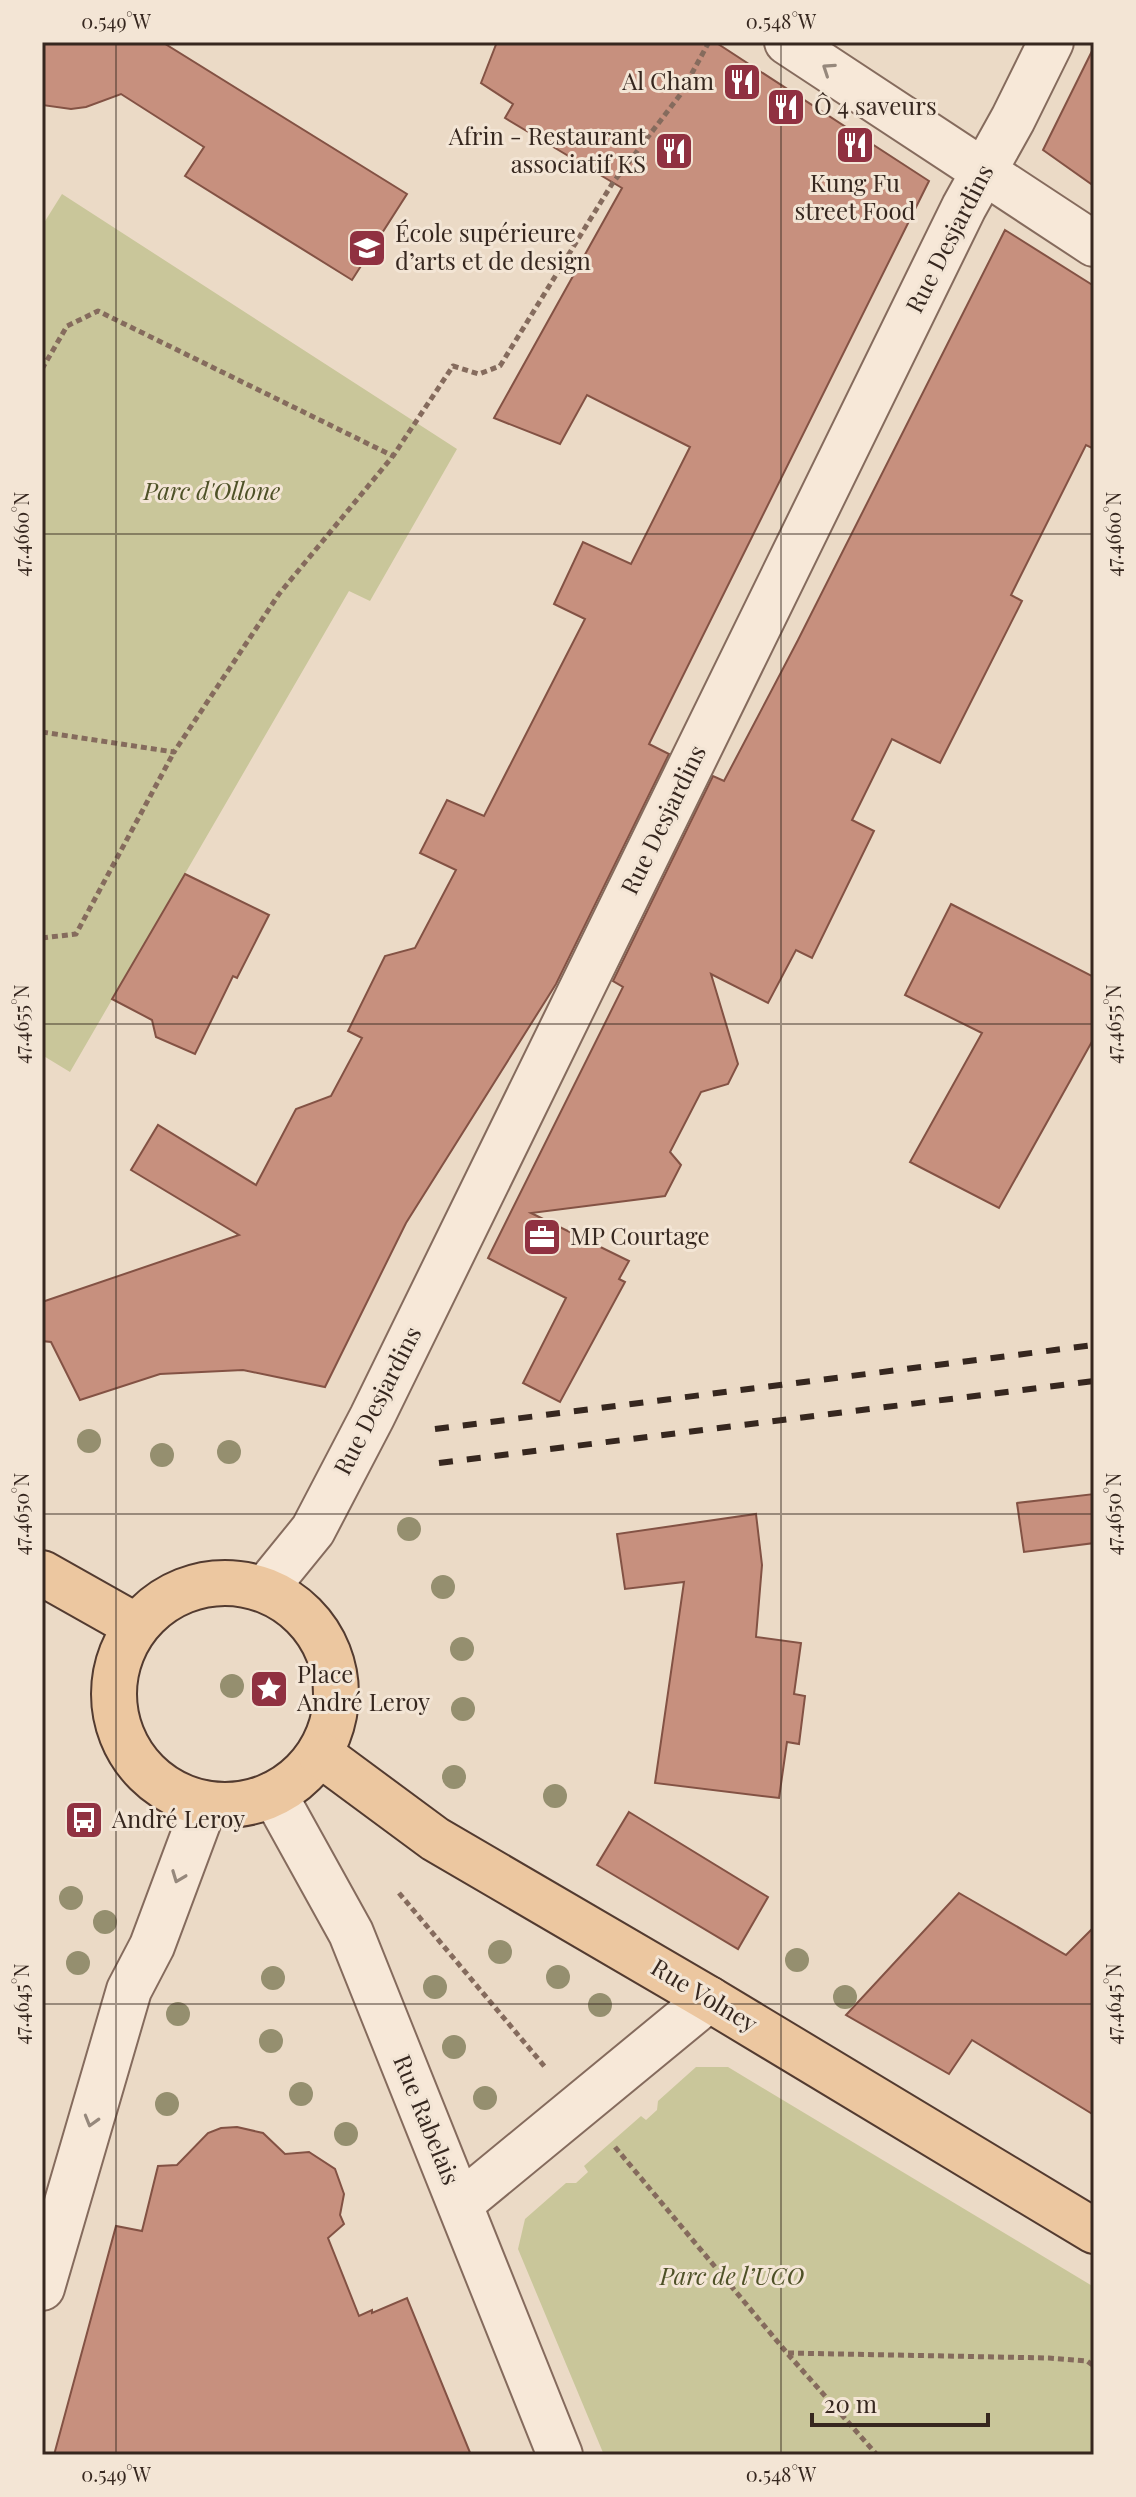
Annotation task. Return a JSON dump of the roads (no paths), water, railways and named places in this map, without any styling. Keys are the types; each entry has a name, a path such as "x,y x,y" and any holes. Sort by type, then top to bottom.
{"main road":[{"path":"42,1573 136,1626"},
{"path":"229,1582 265,1589 293,1605 316,1629 332,1658 337,1691 333,1724 320,1754 300,1777 274,1794 252,1803 229,1806 205,1804 181,1797 140,1768 123,1741 114,1713 113,1682 120,1652 136,1626 162,1601 194,1586 229,1582"},
{"name":"Rue Volney","path":"320,1754 435,1839 709,1999 1094,2231"}],"street":[{"path":"787,42 1094,244"},
{"name":"Rue Desjardins","path":"265,1589 313,1530 372,1417 964,207 1051,42"},
{"name":"Rue Rabelais","path":"274,1794 351,1933 560,2455"},
{"path":"42,2288 129,1990 152,1946 205,1804"},
{"path":"460,2204 709,1999"}],"railway":[{"path":"435,1429 1094,1345"},
{"path":"439,1463 1094,1381"}],"place":[{"name":"Al Cham","path":"742,82"},
{"name":"Ô 4 saveurs","path":"786,107"},
{"name":"Kung Fu street Food","path":"855,145"},
{"name":"Afrin - Restaurant associatif KS","path":"674,151"},
{"name":"École supérieure d’arts et de design","path":"367,248"},
{"name":"MP Courtage","path":"542,1237"},
{"name":"Place André Leroy","path":"269,1689"},
{"name":"André Leroy","path":"84,1820"}],"park label":[{"name":"Parc d'Ollone","path":"212,492"},
{"name":"Parc de l’UCO","path":"732,2277"}]}
